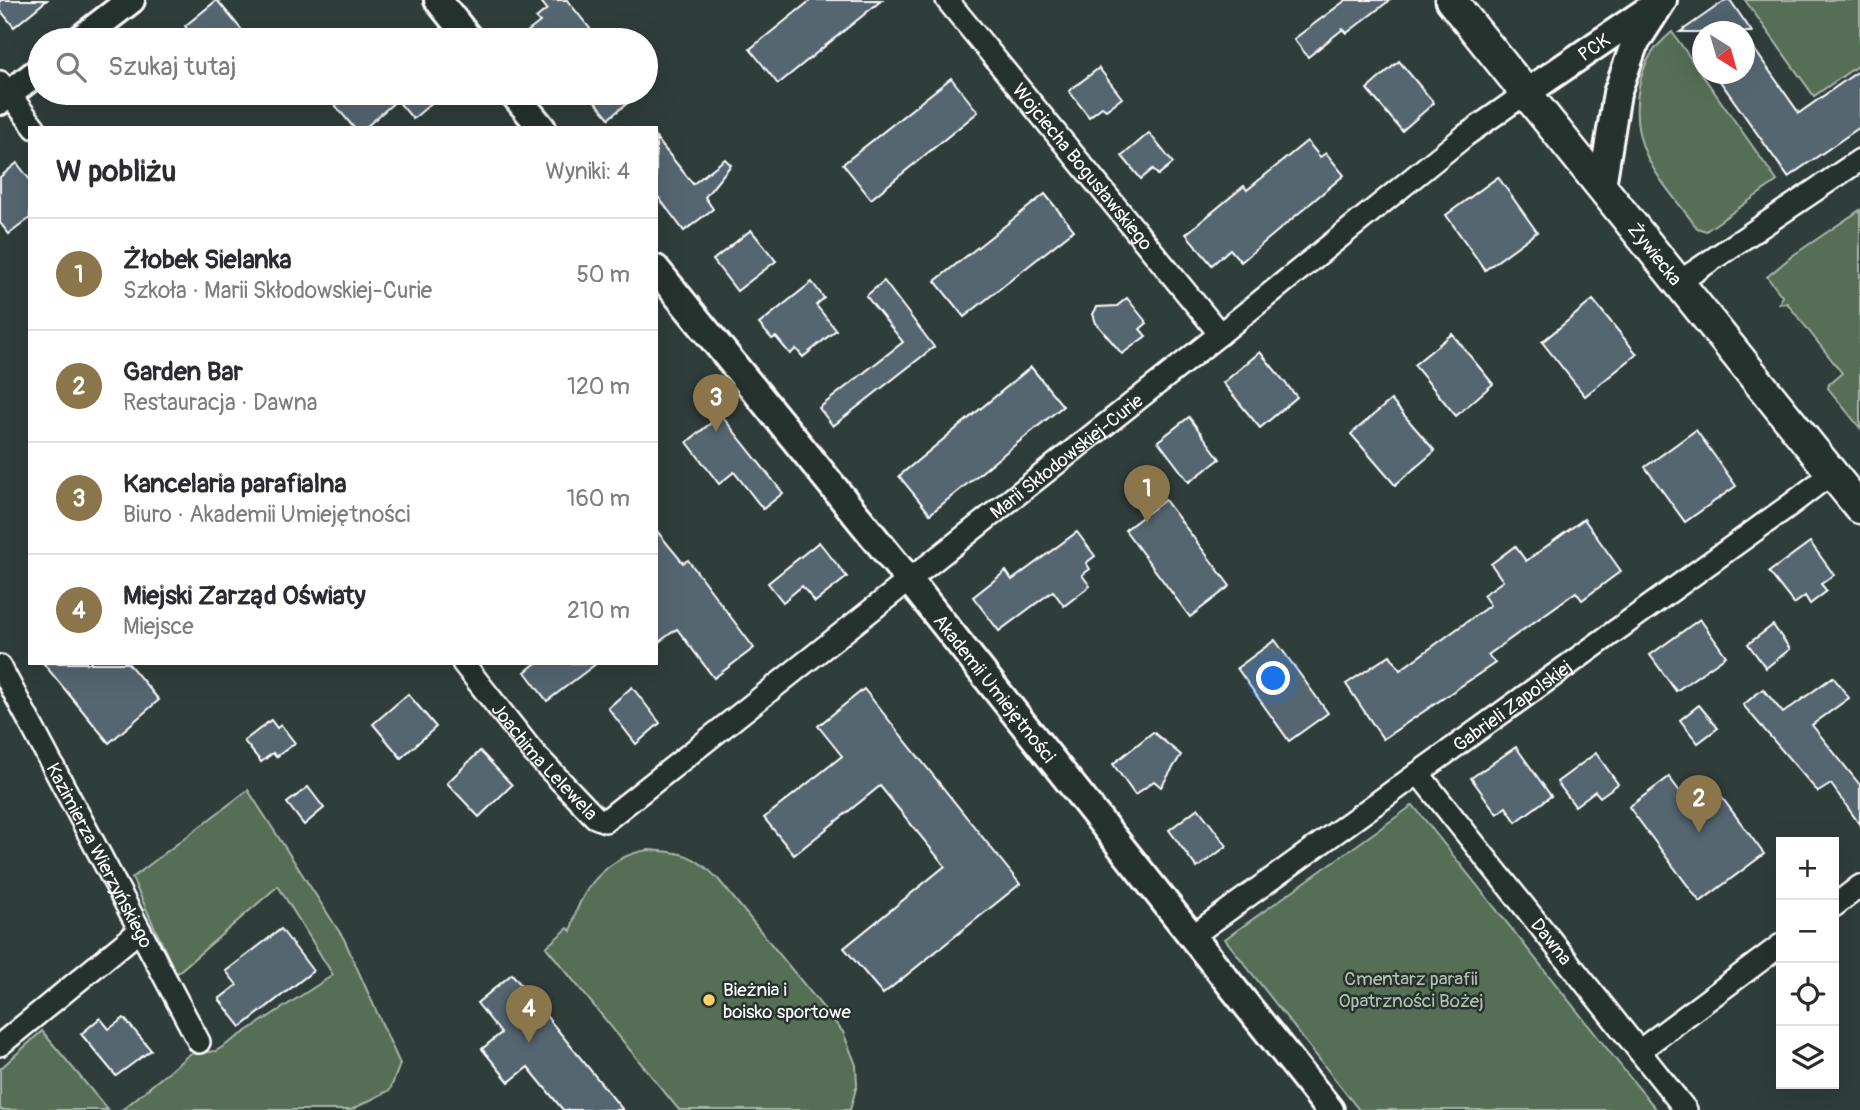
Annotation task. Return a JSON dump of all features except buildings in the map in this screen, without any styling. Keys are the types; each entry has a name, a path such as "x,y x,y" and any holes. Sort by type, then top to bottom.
{"main road":[{"name":"Żywiecka","path":"1451,0 1860,508"}],"street":[{"path":"95,28 131,0"},
{"path":"438,0 460,28"},
{"name":"Wojciecha Bogusławskiego","path":"947,0 1220,334"},
{"path":"1602,186 1617,93 1634,45 1663,0"},
{"name":"PCK","path":"1526,93 1663,0"},
{"path":"28,78 3,92 33,126"},
{"name":"Marii Skłodowskiej-Curie","path":"605,821 1220,334 1466,135 1526,93"},
{"path":"523,105 539,126"},
{"path":"1679,282 1860,160"},
{"name":"Akademii Umiejętności","path":"658,271 909,580 1330,1110"},
{"name":"Gabrieli Zapolskiej","path":"1191,937 1832,473"},
{"name":"Joachima Lelewela","path":"465,665 534,753 595,817 605,821"},
{"name":"Kazimierza Wierzyńskiego","path":"0,666 199,1042"},
{"name":"Dawna","path":"1419,773 1686,1110"},
{"path":"1839,902 1860,886"},
{"path":"0,1045 139,931"},
{"path":"1639,1051 1776,949"}],"green space":[{"path":"1745,0 1860,0 1860,64 1814,96"},
{"path":"1672,32 1692,60 1692,84 1709,84 1777,181 1706,231 1697,228 1660,179 1650,163 1638,129 1639,87 1647,62"},
{"path":"1860,210 1860,428 1828,388 1842,373 1787,303 1779,304 1782,296 1767,277 1792,256"},
{"path":"248,790 344,939 400,1064 390,1090 351,1110 122,1110 190,1054 216,1051 333,975 278,886 176,974 132,878"},
{"name":"Cmentarz parafii Opatrzności Bożej","path":"1413,805 1657,1110 1359,1110 1225,939"},
{"name":"Bieżnia i boisko sportowe","path":"648,850 687,856 702,864 718,879 843,1032 856,1065 857,1085 850,1110 679,1110 546,947 568,928 571,931 580,902 607,868 633,854"},
{"path":"42,1031 108,1110 0,1110 0,1069"}],"place":[{"name":"Kancelaria parafialna","path":"716,432"},
{"name":"Żłobek Sielanka","path":"1147,523"},
{"name":"Garden Bar","path":"1699,833"},
{"name":"Bieżnia i boisko sportowe","path":"709,1000"},
{"name":"Miejski Zarząd Oświaty","path":"529,1043"}]}
